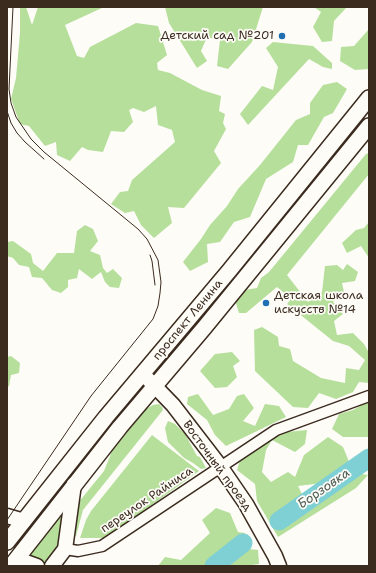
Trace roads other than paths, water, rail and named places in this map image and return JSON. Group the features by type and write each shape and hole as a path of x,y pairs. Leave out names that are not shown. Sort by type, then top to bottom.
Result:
{"main road":[{"name":"проспект Ленина","path":"7,542 369,98"},
{"name":"проспект Ленина","path":"14,564 74,484 369,126"}],"street":[{"name":"Восточный проезд","path":"143,374 173,405 220,466 246,504 279,566"},
{"name":"переулок Райниса","path":"65,550 78,551 102,546 276,430 369,396"},
{"path":"52,566 65,550 74,484"},
{"path":"7,516 24,521"},
{"path":"14,564 26,562 37,566"}],"waterway":[{"name":"Борзовка","path":"279,521 369,458"},
{"name":"Борзовка","path":"214,566 243,543"}],"tram line":[{"path":"7,520 91,396 153,319 158,306 161,282 158,260 147,239 138,229 44,152 31,139 16,117 11,103 9,89 13,7"},
{"path":"7,111 11,123 17,133 44,159"},
{"path":"150,255 155,285"}],"place":[{"name":"Детский сад №201","path":"282,36"},
{"name":"Детская школа искусств №14","path":"266,303"}]}
